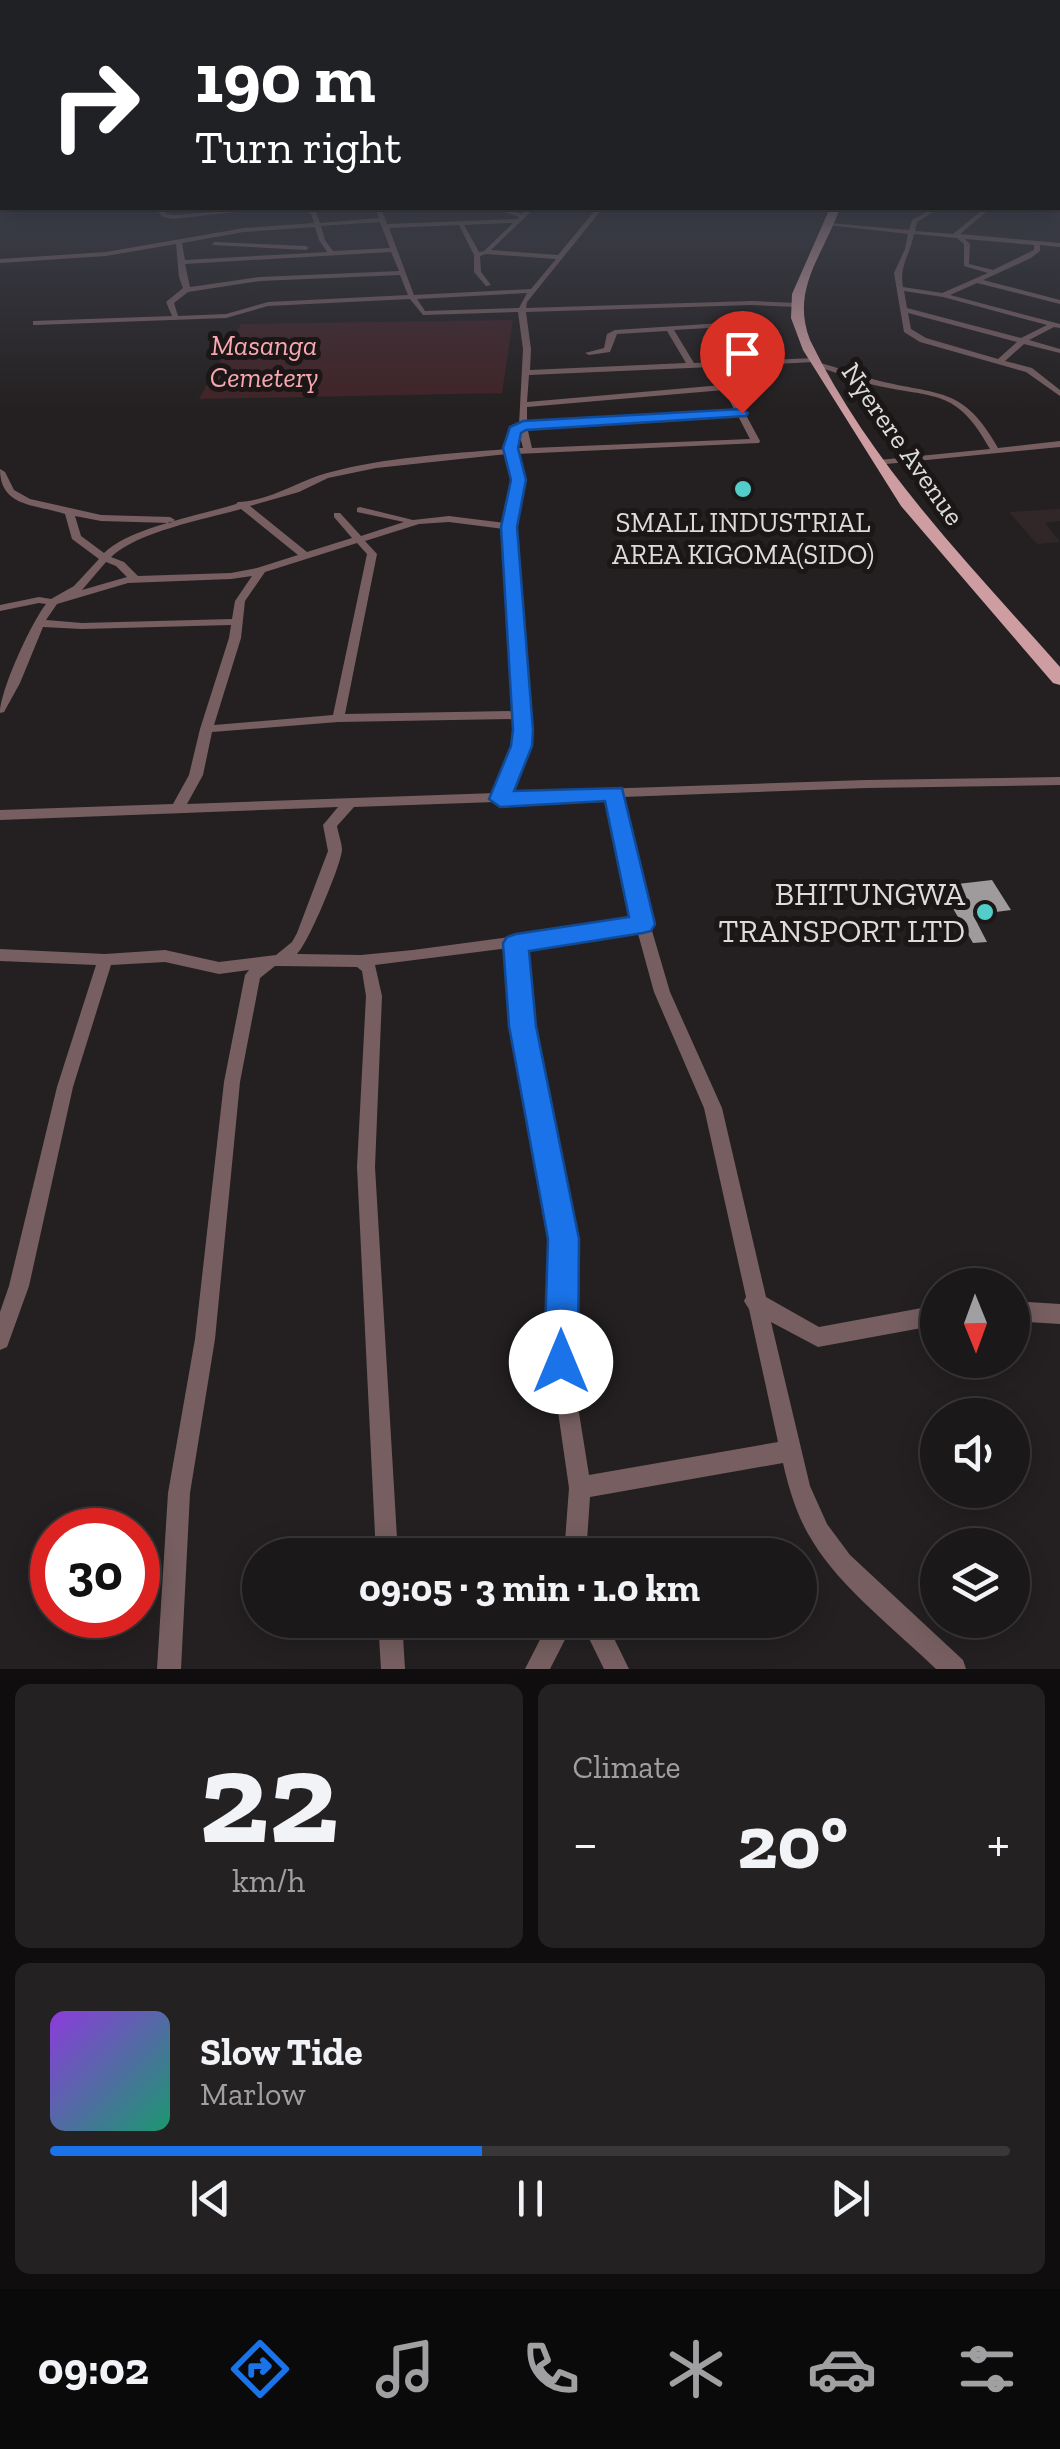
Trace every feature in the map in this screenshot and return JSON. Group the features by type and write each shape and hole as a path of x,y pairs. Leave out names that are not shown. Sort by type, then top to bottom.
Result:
{"main road":[{"path":"796,304 814,257"},
{"name":"Nyerere Avenue","path":"796,304 802,331 816,362 879,463 934,538 1060,679"}],"street":[{"path":"0,261 62,257"},
{"path":"181,257 180,278 186,290"},
{"path":"182,262 250,257"},
{"path":"397,257 411,295 423,313 752,302 796,304"},
{"path":"483,257 487,286"},
{"path":"529,452 523,426 527,344 521,311 558,257"},
{"path":"903,257 897,273 905,310 904,326 916,338 1029,370 1060,394"},
{"path":"966,257 966,265 992,273"},
{"path":"943,295 1028,257"},
{"path":"175,315 170,302 186,290 250,280 403,273"},
{"path":"975,280 1060,302"},
{"path":"36,323 92,324 175,315 226,316 258,305 473,292 487,286 533,291"},
{"path":"902,289 943,295 1057,325"},
{"path":"905,310 1060,351"},
{"path":"589,353 607,350 610,334 615,332 722,325"},
{"path":"1001,360 1022,341 1057,325"},
{"path":"669,328 691,365"},
{"path":"526,373 816,362 872,382 950,396 970,411 996,452"},
{"path":"94,547 118,546 241,504 290,492 307,481 363,466 511,453 756,441 715,365"},
{"path":"525,405 727,387"},
{"path":"500,799 521,746 509,527 519,480 511,453 515,430 523,426 742,413"},
{"path":"608,420 630,447"},
{"path":"879,463 1060,444"},
{"path":"0,472 6,491 15,498 70,512 102,518 191,520"},
{"path":"241,504 306,557"},
{"path":"360,510 418,521"},
{"path":"70,512 76,536 104,558 120,564 136,580"},
{"path":"337,515 372,554 338,718"},
{"path":"0,608 40,600 53,602 136,580 261,570 418,521 449,519 509,527"},
{"path":"0,709 53,602 78,588 118,546"},
{"path":"177,810 196,774 246,588 261,570"},
{"path":"40,623 82,626 237,622"},
{"path":"206,729 338,718 522,715"},
{"path":"0,815 1060,781"},
{"path":"614,793 643,924 668,1010 713,1108 799,1488 819,1532 842,1563 954,1669"},
{"path":"169,1669 179,1493 205,1339 232,1082 253,975 298,946 334,851 330,825 349,804"},
{"path":"0,955 106,960 165,956 219,968 274,962 361,961 643,924"},
{"path":"516,943 523,1026 564,1239 561,1362 580,1488 576,1538"},
{"path":"0,1340 19,1286 65,1087 106,960"},
{"path":"361,961 369,968 374,996 366,1167 386,1538"},
{"path":"754,1300 818,1337 920,1318"},
{"path":"1030,1312 1060,1314"},
{"path":"580,1488 788,1452"},
{"path":"391,1638 393,1669"},
{"path":"537,1669 553,1638"},
{"path":"601,1638 617,1669"}],"shaded area":[{"path":"1060,509 1060,521 1045,523 1060,542 1037,544 1009,512"}],"green space":[{"name":"Masanga Cemetery","path":"513,320 502,393 199,399 241,324"}],"building":[{"name":"BHITUNGWA TRANSPORT LTD","path":"992,880 1011,910 973,915 987,942 973,943 940,886"}],"place":[{"name":"SMALL INDUSTRIAL AREA KIGOMA(SIDO)","path":"743,489"},
{"name":"BHITUNGWA TRANSPORT LTD","path":"985,912"}],"route":[{"path":"561,1362 564,1239 523,1026 516,943 643,924 614,793 500,799 521,746 523,730 509,527 519,480 510,448 515,430 523,426 742,413"}]}
